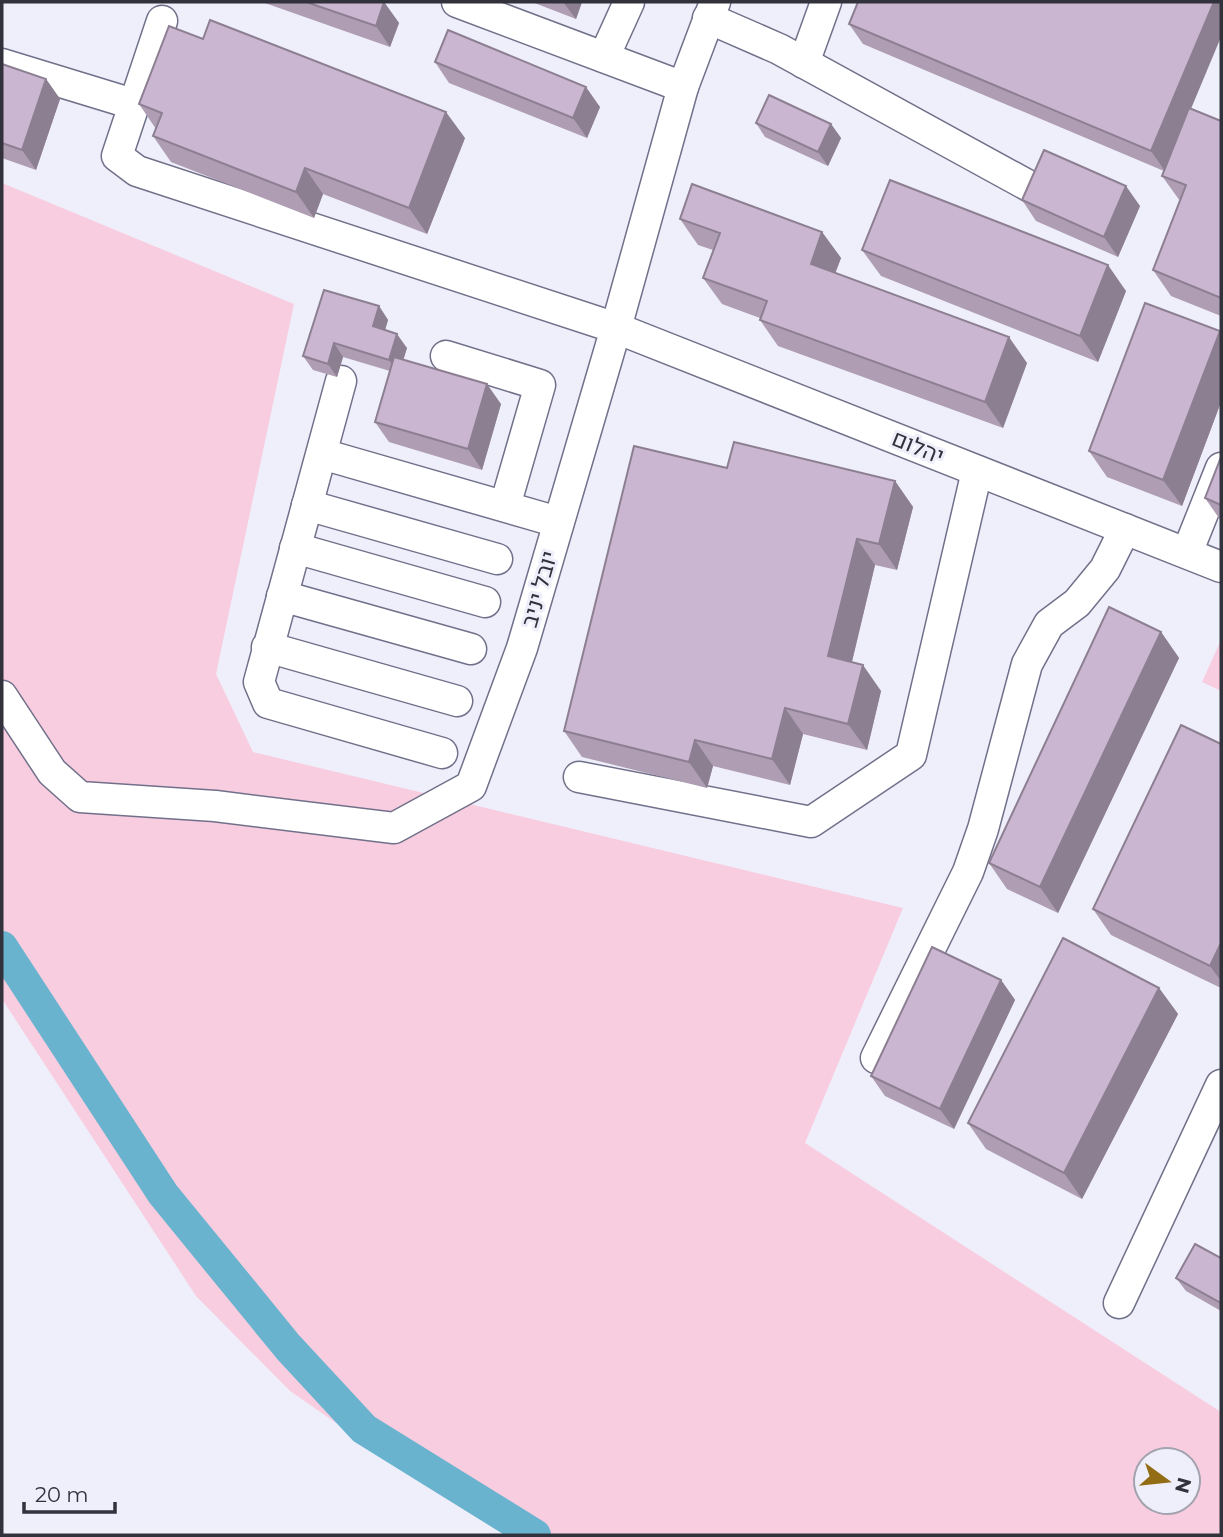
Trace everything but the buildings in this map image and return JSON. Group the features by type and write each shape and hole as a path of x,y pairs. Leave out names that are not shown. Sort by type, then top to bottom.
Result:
{"street":[{"path":"457,2 683,87"},
{"path":"604,57 629,2"},
{"path":"804,62 826,2"},
{"path":"711,10 1038,191"},
{"name":"יובל יניב","path":"2,696 52,772 80,797 215,806 394,828 471,786 522,648 683,87 711,10"},
{"path":"2,64 133,104 162,21"},
{"name":"יהלום","path":"133,104 117,156 137,171 615,328 1221,567"},
{"path":"446,356 540,385 505,506"},
{"path":"341,381 259,682 268,703 442,753"},
{"path":"322,454 558,522"},
{"path":"1187,553 1221,468"},
{"path":"579,777 811,822 911,755 977,471"},
{"path":"307,505 497,559"},
{"path":"876,1058 968,872 983,829 1027,663 1049,624 1077,603 1105,569 1125,529"},
{"path":"295,548 485,602"},
{"path":"282,596 471,649"},
{"path":"267,647 457,701"},
{"path":"1119,1303 1221,1085"}],"shaded area":[{"path":"2,183 294,304 216,674 253,752 903,908 805,1143 1221,1412 1221,1535 510,1535 427,1486 290,1391 196,1296 2,999"},
{"path":"1221,640 1221,691 1202,682"}],"waterway":[{"path":"2,947 163,1194 288,1347 364,1429 535,1535"}]}
